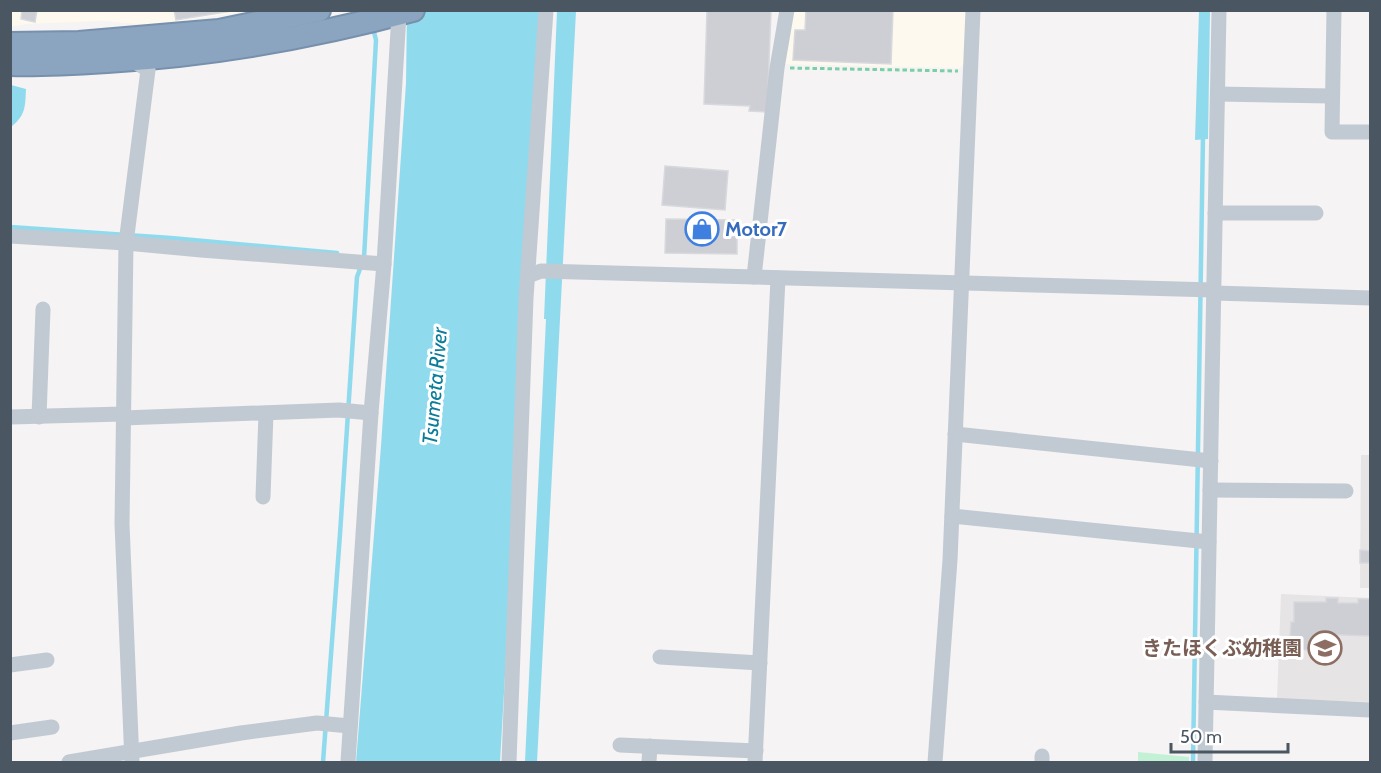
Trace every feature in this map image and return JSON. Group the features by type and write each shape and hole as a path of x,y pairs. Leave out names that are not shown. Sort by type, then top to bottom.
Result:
{"highway":[{"path":"10,44 79,43 219,31 314,19 404,13"},
{"path":"10,64 132,60 220,51 314,19"}],"street":[{"path":"509,762 546,10"},
{"path":"754,277 777,68 787,10"},
{"path":"934,762 950,560 973,10"},
{"path":"1205,762 1219,10"},
{"path":"1334,10 1332,132 1371,132"},
{"path":"348,762 343,725 365,412 404,13"},
{"path":"131,757 122,524 126,243 148,70 132,60"},
{"path":"1218,94 1332,96"},
{"path":"1215,213 1316,213"},
{"path":"10,236 126,243 378,264"},
{"path":"534,274 562,272 754,277 1192,290 1371,298"},
{"path":"620,745 755,757 778,278"},
{"path":"39,417 43,309"},
{"path":"10,417 339,410 365,412"},
{"path":"263,497 266,413"},
{"path":"955,434 1211,460"},
{"path":"1210,490 1346,491"},
{"path":"952,516 1209,542"},
{"path":"660,657 760,663"},
{"path":"10,665 47,660"},
{"path":"1206,702 1371,710"},
{"path":"69,762 131,757 241,733 317,723 343,725"},
{"path":"10,733 52,727"},
{"path":"649,762 650,746"}],"path":[{"path":"777,68 970,72"}],"shaded area":[{"path":"11,11 252,11 148,25 103,21 26,24 11,27"},
{"path":"791,11 966,11 964,64 960,68 780,64"},
{"path":"1361,455 1370,455 1370,588 1360,588"},
{"name":"きたほくぶ幼稚園","path":"1281,594 1370,598 1370,702 1277,699"}],"green space":[{"path":"1138,752 1189,757 1189,762 1138,762"}],"water":[{"name":"Tsumeta River","path":"407,11 539,11 528,276 500,762 356,762 406,83"},
{"path":"557,11 576,11 537,762 525,762 546,319 544,319"},
{"path":"1199,11 1210,11 1208,139 1195,140"},
{"path":"11,85 26,89 24,110 20,119 11,127"}],"building":[{"path":"22,10 37,10 35,22 21,19"},
{"path":"174,10 238,10 176,20"},
{"path":"707,10 771,10 767,112 749,111 750,106 704,104"},
{"path":"806,10 893,10 891,64 793,60 795,30 805,30"},
{"path":"665,166 728,171 725,210 662,205"},
{"path":"666,219 737,220 737,254 665,253"},
{"path":"1360,550 1370,551 1370,563 1360,563"},
{"path":"1326,598 1338,598 1338,603 1358,603 1358,599 1370,599 1370,636 1315,634 1315,650 1297,650 1298,637 1290,636 1291,622 1294,622 1294,602 1326,602"}],"waterway":[{"path":"364,258 376,40 373,28"},
{"path":"1193,762 1203,136"},
{"path":"10,227 337,253"},
{"path":"323,762 357,277 361,266"}],"place":[{"name":"Motor7","path":"702,229"},
{"name":"きたほくぶ幼稚園","path":"1325,648"}]}
